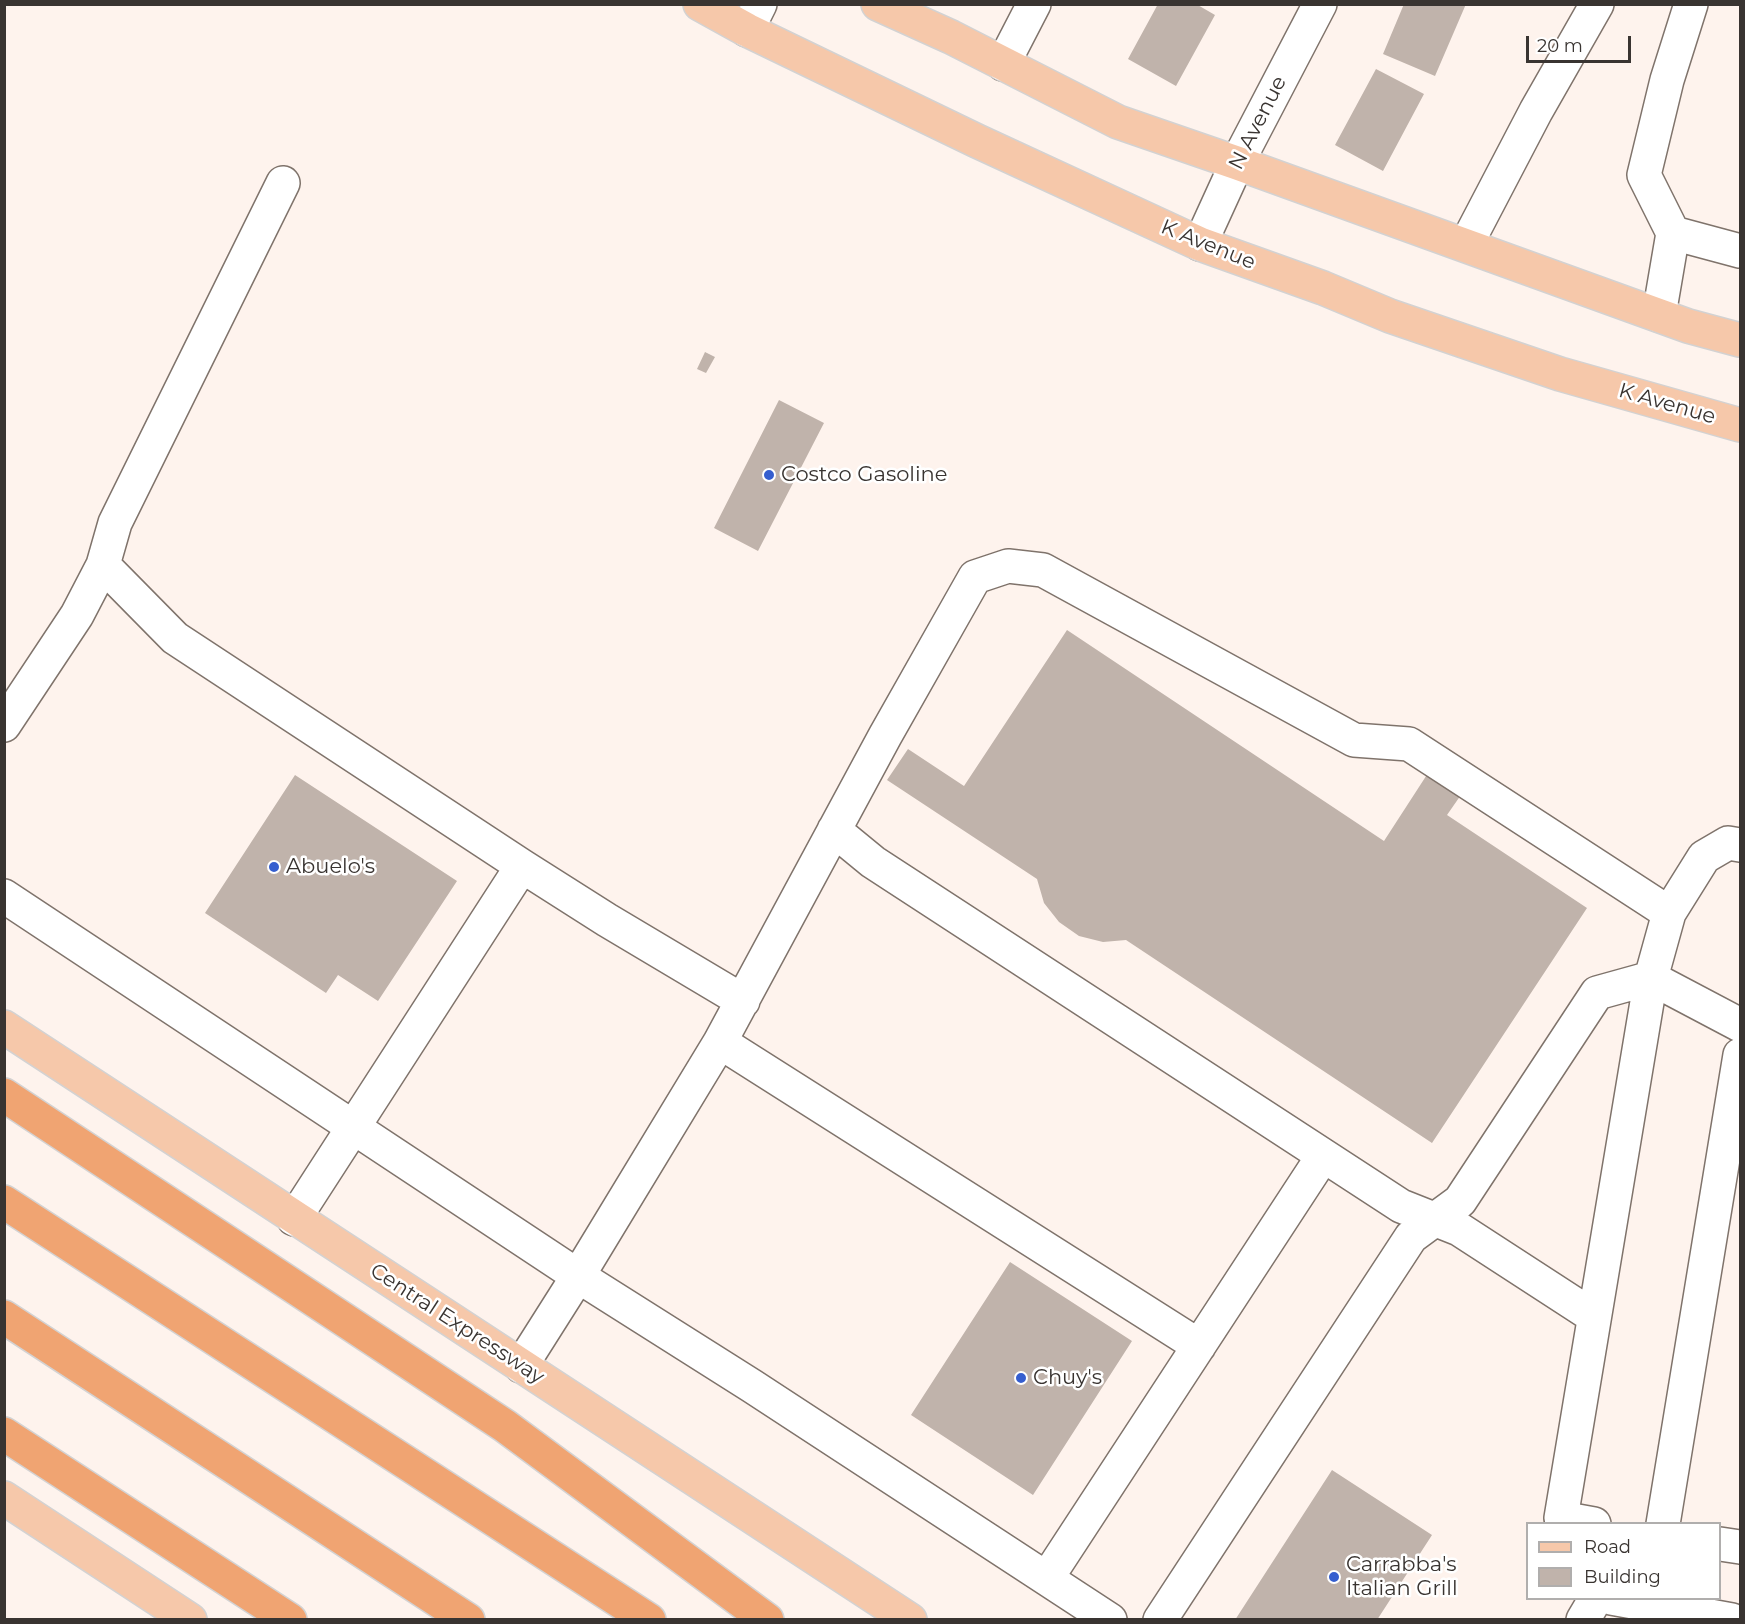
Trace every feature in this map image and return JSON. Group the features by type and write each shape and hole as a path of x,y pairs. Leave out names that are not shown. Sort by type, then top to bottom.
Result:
{"highway":[{"path":"4,1095 505,1426 767,1620"},
{"path":"4,1202 649,1620"},
{"path":"4,1317 468,1620"},
{"path":"4,1434 290,1620"}],"main road":[{"name":"K Avenue","path":"700,4 754,17 1068,185 1200,244 1323,288 1390,316 1560,374 1740,425"},
{"path":"878,4 951,37 1118,122 1688,326 1740,340"},
{"name":"Central Expressway","path":"4,1028 910,1620"},
{"path":"4,1498 190,1620"}],"street":[{"path":"1003,64 1034,4"},
{"name":"N Avenue","path":"1200,244 1237,163 1320,4"},
{"path":"1466,245 1536,111 1597,4"},
{"path":"1659,315 1673,233 1644,176 1667,80 1690,4"},
{"path":"4,725 77,615 103,565 115,524 283,183"},
{"path":"1673,233 1740,250"},
{"path":"103,565 176,638 522,866 743,1001"},
{"path":"521,1366 579,1276 720,1042 834,830 975,577 1008,566 1042,570 1354,740 1409,744 1669,913"},
{"path":"834,830 873,862 1401,1206 1459,1229 1593,1316"},
{"path":"1583,1522 1561,1518 1651,978 1669,913 1704,857 1728,843 1740,845"},
{"path":"294,1219 522,866"},
{"path":"4,896 579,1276 1110,1620"},
{"path":"1160,1620 1412,1237 1460,1201 1597,993 1651,978 1740,1025"},
{"path":"720,1042 1199,1346"},
{"path":"1663,1522 1740,1055"},
{"path":"1047,1578 1323,1156"},
{"path":"1721,1544 1740,1547"},
{"path":"1583,1620 1595,1600"},
{"path":"1617,1600 1732,1620"}],"building":[{"path":"1158,4 1196,4 1215,15 1176,86 1128,59"},
{"path":"1404,4 1466,4 1435,76 1383,54"},
{"path":"1376,69 1424,94 1383,171 1335,145"},
{"path":"705,352 715,357 706,373 697,369"},
{"name":"Costco Gasoline","path":"779,400 824,423 758,551 714,528"},
{"path":"1067,630 1384,841 1430,770 1463,792 1447,815 1587,908 1432,1143 1126,940 1103,942 1079,936 1059,922 1044,903 1037,879 887,780 908,749 964,786"},
{"path":"295,775 457,881 378,1001 338,975 326,993 205,913"},
{"name":"Chuy's","path":"1010,1262 1132,1341 1033,1495 911,1415"},
{"name":"Carrabba's Italian Grill","path":"1332,1470 1432,1535 1377,1620 1235,1620"}],"place":[{"name":"Costco Gasoline","path":"769,475"},
{"name":"Abuelo's","path":"274,867"},
{"name":"Chuy's","path":"1021,1378"},
{"name":"Carrabba's Italian Grill","path":"1334,1577"}]}
